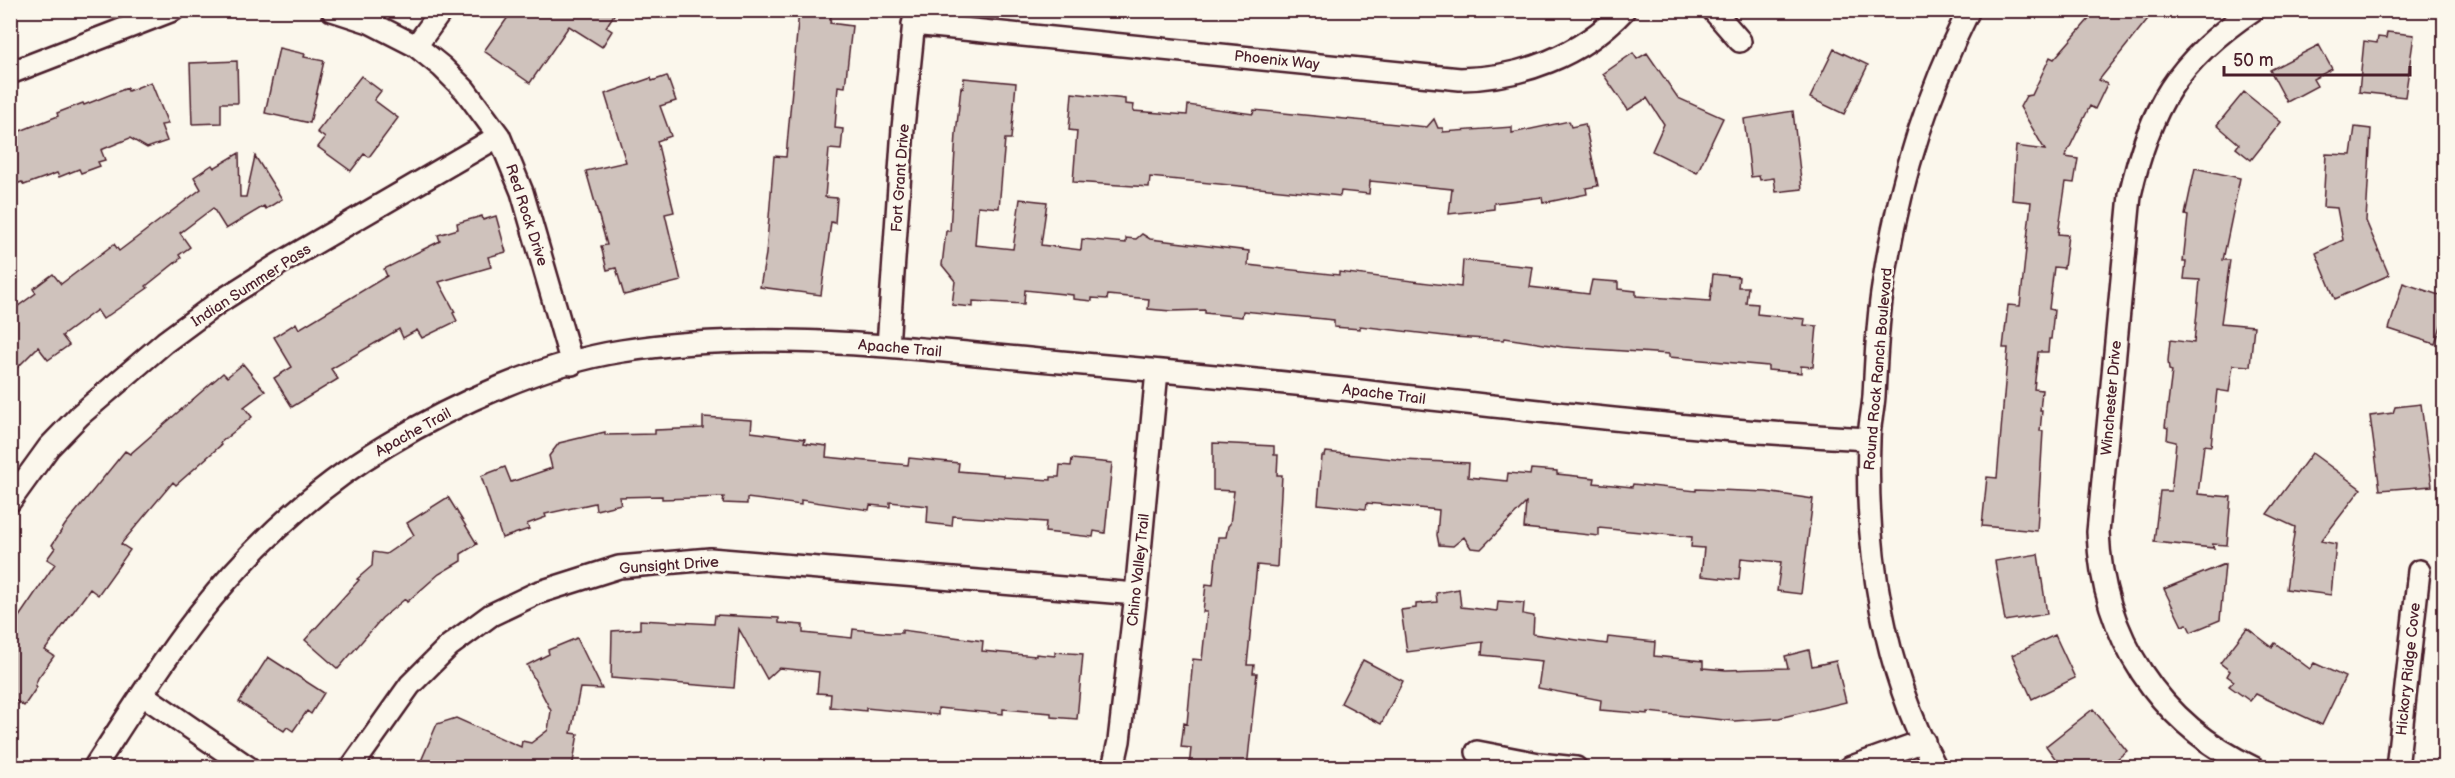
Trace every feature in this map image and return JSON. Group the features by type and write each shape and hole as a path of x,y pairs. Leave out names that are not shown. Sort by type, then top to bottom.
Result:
{"street":[{"path":"10,73 173,10"},
{"name":"Red Rock Drive","path":"332,10 369,22 416,46 465,90 499,136 522,192 572,364"},
{"path":"416,46 442,10"},
{"name":"Phoenix Way","path":"914,17 1460,79 1480,78 1538,66 1574,50 1607,28 1624,10"},
{"path":"1713,10 1740,41"},
{"name":"Round Rock Ranch Boulevard","path":"1936,768 1900,681 1883,619 1873,556 1869,493 1869,439 1882,289 1893,224 1910,159 1931,95 1969,10"},
{"name":"Winchester Drive","path":"2253,10 2218,35 2187,64 2164,98 2139,155 2130,195 2098,532 2102,575 2112,616 2130,656 2168,708 2200,736 2254,768"},
{"name":"Fort Grant Drive","path":"888,346 903,128 914,17"},
{"name":"Indian Summer Pass","path":"10,501 49,447 80,415 165,342 219,302 279,264 499,136"},
{"name":"Apache Trail","path":"94,768 198,616 234,573 269,537 318,493 386,445 452,410 513,382 618,351 708,341 799,340 888,346 1329,388 1592,418 1778,435 1869,439"},
{"name":"Chino Valley Trail","path":"1113,768 1119,741 1136,594 1157,371"},
{"name":"Gunsight Drive","path":"351,768 410,685 449,646 491,615 537,593 619,567 710,560 1136,594"},
{"name":"Hickory Ridge Cove","path":"2397,768 2419,571"},
{"path":"143,695 249,768"},
{"path":"1849,768 1924,741"},
{"path":"1477,752 1539,764 1576,768"}],"building":[{"path":"513,10 617,10 606,27 612,31 602,47 569,26 530,83 484,51"},
{"path":"799,10 832,10 830,23 852,26 845,87 838,86 835,128 843,129 841,150 829,149 825,197 837,198 835,223 831,222 821,295 760,287 766,254 774,156 786,157"},
{"path":"2097,10 2155,10 2099,80 2107,84 2095,109 2090,106 2065,157 2078,159 2074,183 2066,182 2058,234 2068,235 2064,268 2054,267 2049,309 2054,310 2051,339 2049,339 2048,352 2038,352 2034,389 2042,390 2040,431 2043,431 2037,531 1982,526 1987,477 1997,478 2008,348 2003,348 2008,305 2020,306 2031,202 2012,200 2016,146 2045,150 2020,107 2026,96 2032,95 2050,57 2054,59"},
{"path":"2387,32 2414,35 2405,97 2359,92 2364,41 2377,43 2378,37 2386,38"},
{"path":"2319,45 2332,69 2313,79 2317,86 2287,102 2270,70"},
{"path":"279,48 324,61 310,123 265,113"},
{"path":"1834,49 1868,65 1844,114 1810,98"},
{"path":"1633,53 1637,59 1647,53 1678,98 1723,118 1697,173 1652,151 1664,124 1647,98 1628,110 1603,74"},
{"path":"237,61 238,103 221,103 221,123 192,124 190,63"},
{"path":"361,76 381,91 374,100 398,118 369,157 364,154 351,171 318,147 325,138 317,132"},
{"path":"667,76 676,101 660,106 671,136 657,141 674,212 665,214 681,281 624,295 616,268 607,270 601,246 607,245 586,171 626,162 605,94 651,78 652,81"},
{"path":"964,78 1016,83 1011,139 1005,139 999,208 978,206 975,245 1013,249 1020,199 1047,202 1041,245 1081,250 1082,239 1126,243 1126,238 1136,239 1142,234 1150,239 1249,251 1248,265 1339,275 1339,272 1461,287 1463,260 1533,267 1530,287 1589,294 1592,280 1618,282 1618,289 1636,291 1636,296 1710,301 1713,274 1739,277 1738,287 1748,287 1746,303 1758,304 1757,314 1805,319 1804,325 1817,326 1813,367 1801,366 1801,373 1768,370 1768,366 1669,357 1669,354 1563,347 1505,338 1504,340 1453,337 1360,326 1360,329 1334,327 1334,320 1243,311 1242,317 1205,313 1205,310 1148,309 1149,299 1108,295 1107,299 1092,298 1092,301 1073,299 1073,295 1025,290 1024,304 973,301 973,307 952,305 955,281 942,265 946,231 950,231 956,134"},
{"path":"151,82 168,124 161,125 167,141 147,148 130,138 101,150 105,160 98,162 100,166 81,173 79,169 59,177 57,173 24,185 22,182 10,186 10,135 58,116 57,113 83,103 84,105 127,88 128,91"},
{"path":"2244,92 2281,122 2251,160 2236,148 2239,144 2217,125"},
{"path":"1072,93 1125,99 1125,104 1134,105 1133,111 1187,115 1188,105 1253,114 1254,110 1427,127 1434,119 1438,128 1443,128 1443,132 1512,127 1512,133 1569,121 1571,127 1585,124 1598,186 1586,188 1587,194 1543,203 1542,197 1494,203 1494,209 1449,214 1452,189 1370,181 1369,194 1341,191 1340,196 1150,177 1149,187 1073,182 1077,131 1069,130"},
{"path":"1793,111 1802,189 1776,192 1774,178 1760,180 1759,176 1751,177 1744,119"},
{"path":"2355,127 2371,129 2366,221 2389,275 2335,299 2316,253 2343,240 2337,208 2323,207 2326,154 2351,155"},
{"path":"239,153 240,197 246,197 255,156 282,199 266,209 264,206 226,229 213,208 180,233 190,247 179,255 181,258 146,286 148,288 103,319 97,310 62,336 69,345 48,360 38,347 10,375 10,312 36,293 33,289 53,274 61,284 114,244 119,251 201,189 194,177 212,165 214,168"},
{"path":"2195,168 2240,178 2223,260 2230,260 2221,323 2254,326 2250,366 2233,365 2229,392 2217,390 2211,446 2204,445 2198,494 2231,497 2227,545 2212,544 2214,548 2154,542 2160,491 2171,491 2176,442 2167,440 2168,428 2165,427 2172,371 2169,370 2168,361 2170,340 2194,343 2200,280 2184,279 2186,262 2183,262 2188,216 2185,215"},
{"path":"482,216 483,220 496,216 506,252 488,257 491,267 439,282 455,312 453,313 457,321 422,338 417,330 403,338 399,329 331,369 338,379 292,407 274,378 292,367 274,337 296,323 299,329 387,276 384,269 440,241 438,235 458,229 457,223"},
{"path":"2403,283 2445,297 2445,314 2435,344 2389,329"},
{"path":"243,364 265,391 244,407 252,417 220,443 221,445 176,485 173,482 121,544 130,550 98,595 90,589 45,650 54,656 38,678 35,686 37,687 24,706 10,697 10,630 55,564 47,559 55,548 52,545 65,525 125,451 130,454 223,373 227,377"},
{"path":"2421,404 2432,486 2380,490 2370,416 2393,413 2395,407"},
{"path":"703,417 752,420 751,432 805,439 804,443 827,446 826,457 908,465 909,458 959,463 958,471 1051,480 1051,477 1059,477 1060,465 1071,466 1072,459 1112,463 1105,533 1094,531 1093,537 1045,532 1046,522 953,516 952,526 927,523 928,506 890,502 890,507 870,505 869,510 801,500 801,505 747,498 747,504 723,503 724,497 662,499 662,496 619,497 621,504 596,510 595,503 545,514 546,517 527,524 529,529 502,538 481,476 505,467 511,482 552,468 549,456 559,443 605,432 605,435 655,434 655,430 703,428"},
{"path":"1213,443 1274,446 1274,455 1278,455 1277,475 1282,475 1277,567 1257,565 1247,665 1254,665 1253,673 1257,673 1247,768 1189,768 1191,748 1181,747 1184,723 1187,724 1193,659 1202,660 1207,612 1203,612 1206,584 1213,585 1218,537 1226,537 1234,491 1213,490"},
{"path":"1326,452 1403,460 1469,463 1468,477 1507,481 1508,473 1530,475 1531,469 1595,478 1594,483 1632,487 1633,484 1696,491 1696,489 1766,492 1813,499 1801,594 1777,591 1781,562 1741,558 1739,580 1701,576 1704,548 1691,547 1692,537 1599,528 1599,536 1524,528 1526,503 1481,549 1471,548 1464,537 1453,546 1439,545 1437,535 1439,510 1367,503 1366,509 1318,504 1322,456 1325,456"},
{"path":"2312,453 2361,489 2321,541 2336,544 2331,595 2286,589 2295,527 2267,514"},
{"path":"448,497 477,544 461,554 461,561 439,574 407,602 405,599 382,618 338,669 305,640 359,580 357,579 372,566 373,552 386,554 414,535 407,523"},
{"path":"2038,554 2047,614 2005,621 1995,561"},
{"path":"2225,564 2220,620 2191,632 2187,624 2182,626 2164,589"},
{"path":"1459,589 1461,607 1497,611 1498,601 1524,603 1523,614 1534,616 1533,634 1607,644 1608,637 1655,642 1654,656 1703,661 1703,668 1726,670 1788,668 1785,656 1809,650 1812,666 1836,661 1846,702 1779,718 1734,721 1648,712 1648,714 1600,710 1601,700 1538,688 1542,661 1482,655 1483,642 1407,652 1401,610 1416,608 1416,604 1437,602 1436,593"},
{"path":"715,615 779,618 779,623 803,625 803,633 852,638 853,629 889,633 902,633 902,630 983,641 982,651 1036,656 1036,654 1055,656 1055,652 1083,654 1077,719 1051,717 1051,713 1003,709 1003,714 938,708 938,715 830,707 831,694 817,693 819,672 779,668 767,679 739,629 734,688 611,678 612,631 640,629 640,620 714,624"},
{"path":"2247,628 2272,647 2275,643 2310,669 2314,663 2345,677 2322,725 2256,694 2250,701 2229,686 2234,681 2227,676 2230,671 2220,663"},
{"path":"2055,635 2075,678 2032,699 2012,655"},
{"path":"577,638 602,689 580,688 571,733 578,734 572,768 418,768 437,724 456,718 521,747 522,741 531,743 548,730 551,711 527,665 549,654 548,650"},
{"path":"268,657 324,693 311,714 307,711 293,731 287,727 284,731 239,702"},
{"path":"1363,660 1403,681 1381,724 1341,703"},
{"path":"2093,709 2127,751 2106,768 2062,768 2046,746"}]}
